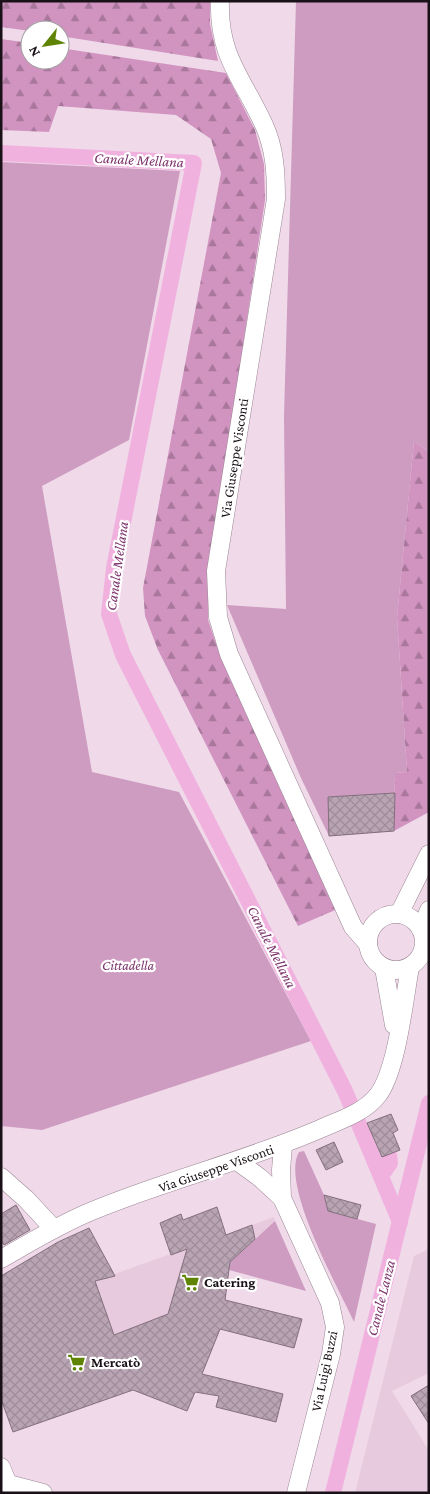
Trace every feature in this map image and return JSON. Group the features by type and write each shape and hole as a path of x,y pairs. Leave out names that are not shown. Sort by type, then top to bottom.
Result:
{"street":[{"name":"Via Giuseppe Visconti","path":"220,1 219,19 226,50 231,64 265,126 276,162 276,200 216,571 218,617 229,654 353,927 368,944"},
{"path":"399,914 429,854"},
{"path":"343,902 359,915 379,920"},
{"path":"421,930 429,910"},
{"path":"392,914 399,914 408,917 421,930 424,938 422,955 410,967 393,970 384,968 371,956 368,944 373,926 379,920 392,914"},
{"name":"Via Giuseppe Visconti","path":"1,1259 54,1229 91,1211 283,1145 364,1108 385,1084 392,1065 410,967"},
{"name":"Via Giuseppe Visconti","path":"384,968 391,997 396,1043"},
{"name":"Via Luigi Buzzi","path":"283,1145 281,1170 282,1198 330,1303 334,1327 331,1354 296,1493"},
{"name":"Via Luigi Buzzi","path":"237,1161 259,1177 282,1198"},
{"path":"1,1176 54,1229"},
{"path":"1,1467 4,1483 43,1493"}],"shaded area":[{"path":"274,1217 275,1221 230,1262 221,1327 187,1411 142,1393 167,1314 114,1335 95,1281"},
{"path":"429,1249 429,1373 392,1391 429,1451 429,1493 355,1493 414,1256"}],"green space":[{"path":"1,1 210,1 210,24 218,61 70,38 70,20 20,20 20,30 1,27"},
{"path":"296,1 429,1 429,452 414,441 397,617 407,772 395,773 394,831 329,836 301,778 227,605 286,609 284,416"},
{"path":"1,39 20,42 20,70 70,70 70,50 226,73 255,130 264,164 265,200 209,571 208,620 221,658 340,908 298,926 158,650 145,616 143,588 221,173 211,139 176,115 58,106 49,132 1,130"},
{"name":"Cittadella","path":"1,162 180,171 129,440 42,486 92,772 179,792 311,1041 42,1130 1,1126"},
{"path":"414,441 429,452 429,812 394,831 395,773 407,772 397,617"},
{"path":"304,1151 324,1195 328,1211 376,1224 354,1322 313,1236 304,1211 297,1187 295,1167 299,1152"},
{"path":"275,1221 306,1291 229,1270 230,1262"}],"building":[{"path":"395,793 394,831 329,836 328,797"},
{"path":"391,1114 398,1130 393,1133 400,1150 382,1157 367,1123"},
{"path":"334,1142 343,1162 326,1170 316,1150"},
{"path":"324,1195 361,1205 357,1219 328,1211"},
{"path":"16,1205 30,1230 4,1245 1,1240 1,1214"},
{"path":"217,1207 226,1235 252,1225 255,1239 230,1262 225,1300 302,1319 294,1348 220,1329 202,1374 283,1394 276,1422 216,1407 219,1396 195,1392 187,1411 133,1390 13,1432 1,1399 1,1276 58,1242 89,1228 115,1276 95,1281 114,1335 168,1314 187,1249 171,1255 160,1223 181,1214 183,1220"},
{"path":"429,1385 429,1424 411,1396"}],"waterway":[{"name":"Canale Mellana","path":"1,153 194,163 114,568 109,614 123,655 345,1091 400,1222"},
{"name":"Canale Lanza","path":"333,1493 429,1103"},
{"path":"381,1176 390,1163 389,1155"}],"place":[{"name":"Catering","path":"190,1282"},
{"name":"Mercatò","path":"77,1362"}]}
